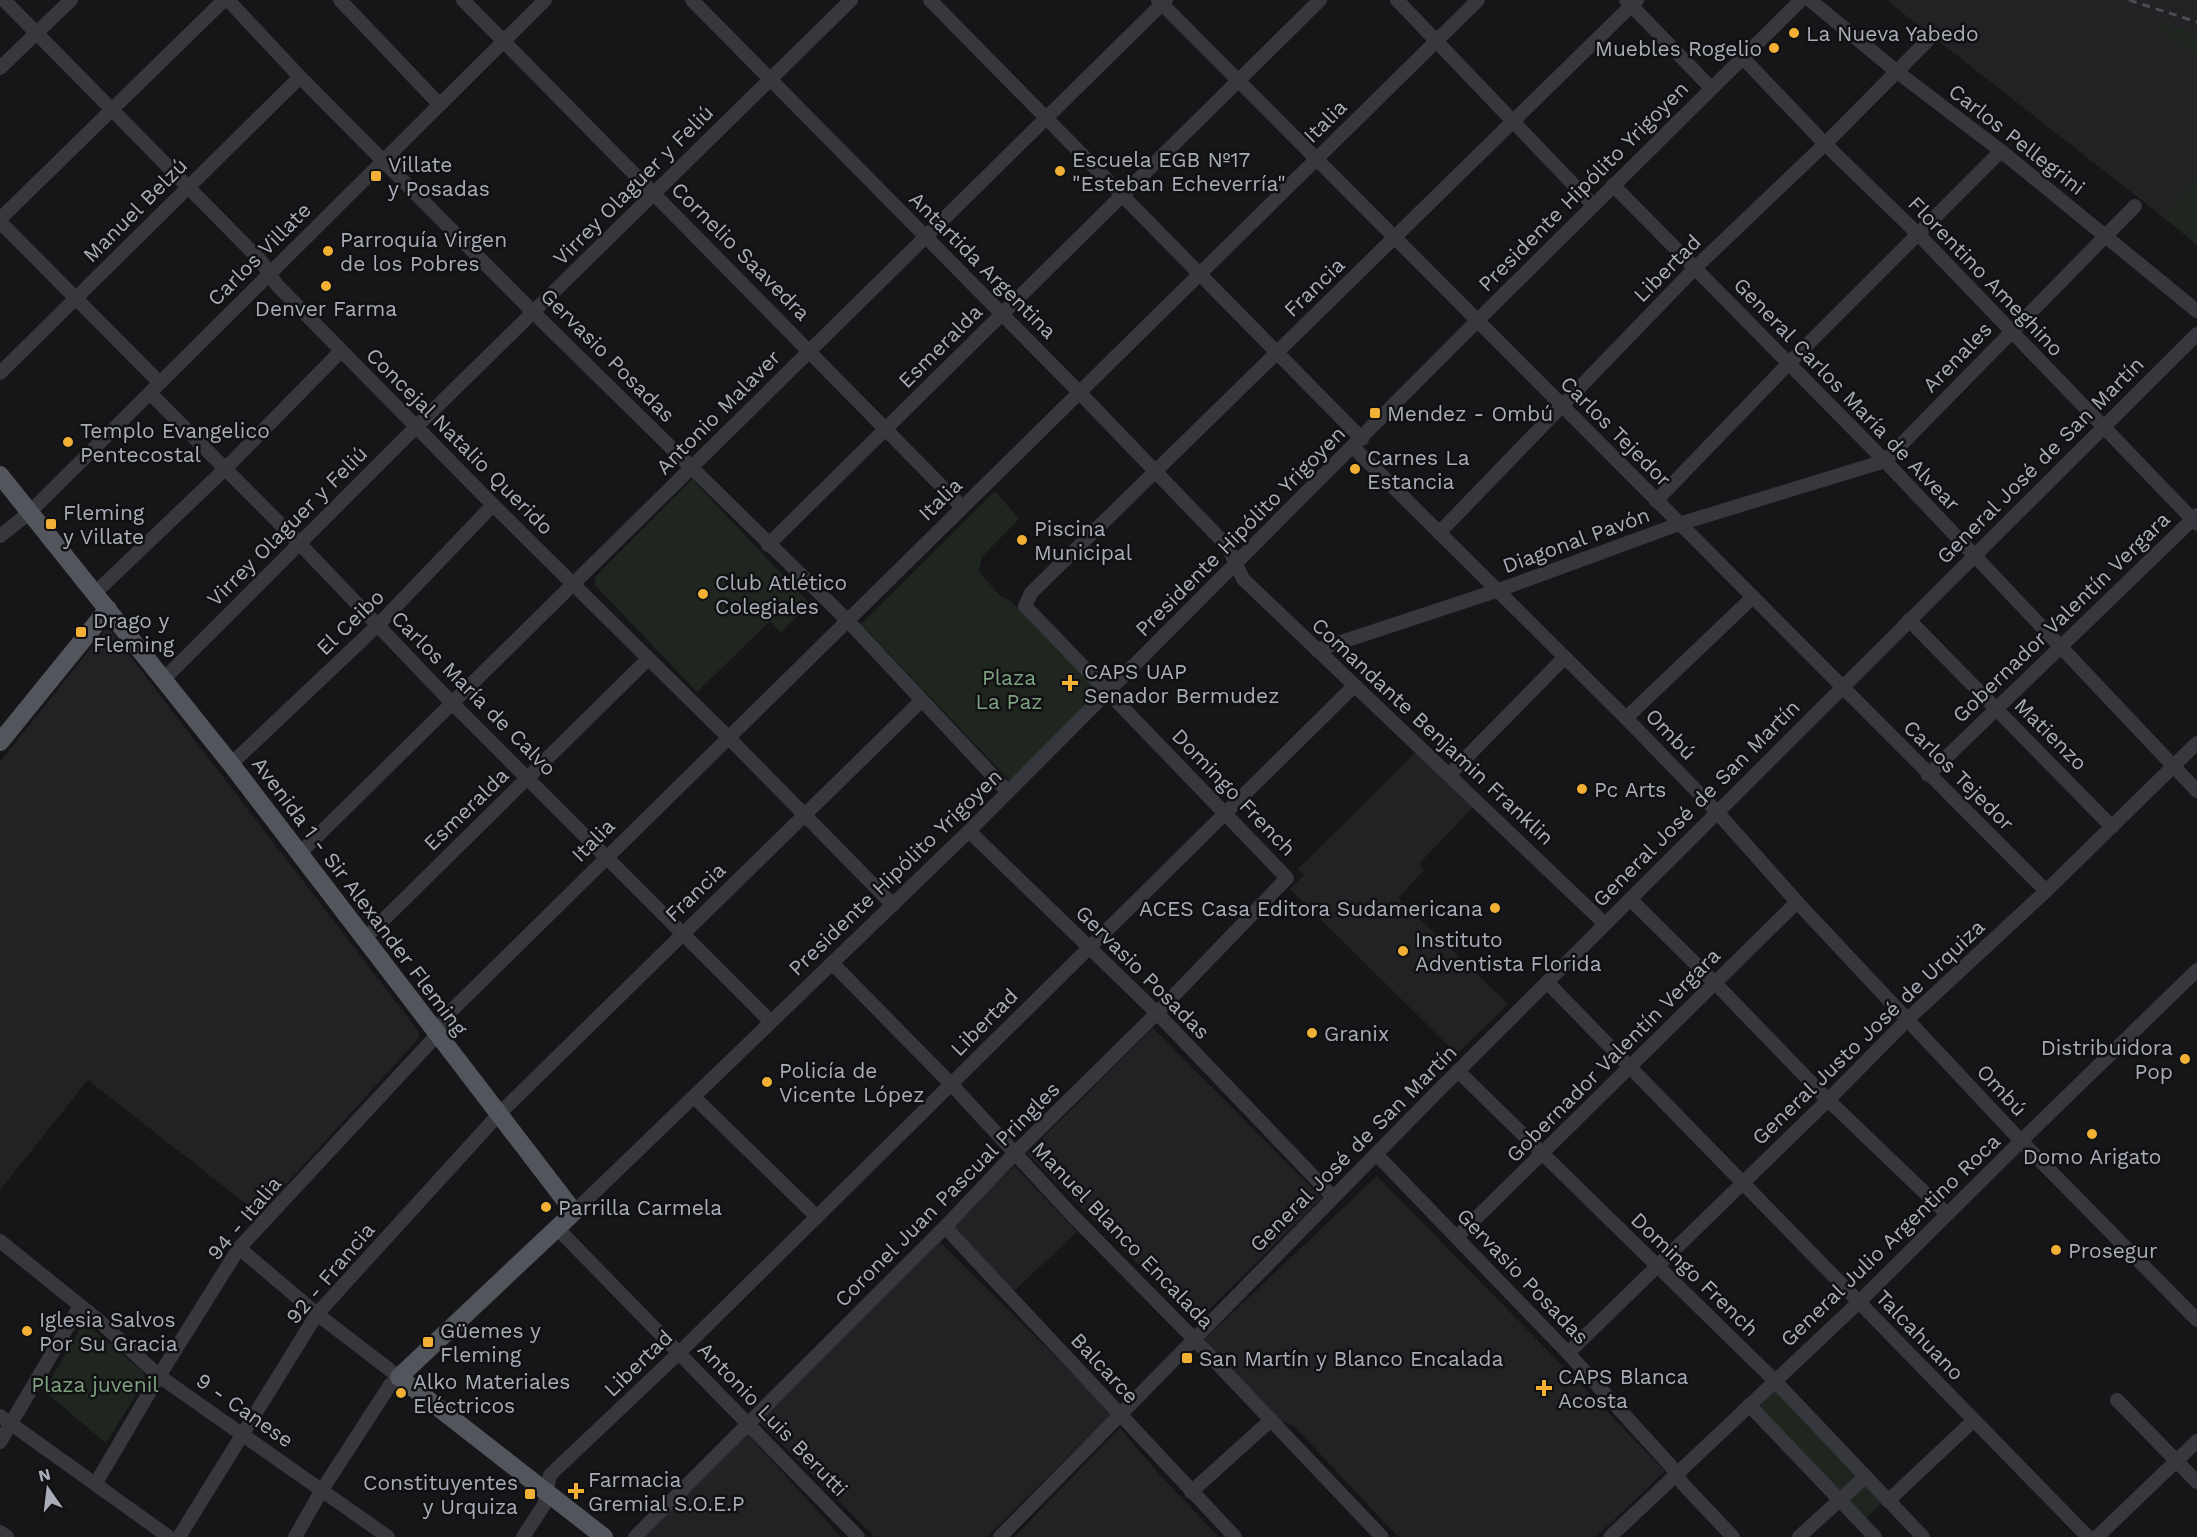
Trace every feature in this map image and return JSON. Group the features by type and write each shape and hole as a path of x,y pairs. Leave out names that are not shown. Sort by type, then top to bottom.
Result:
{"main road":[{"name":"Avenida 1 - Sir Alexander Fleming","path":"0,475 231,764 574,1212"},
{"path":"0,742 108,609"},
{"path":"574,1212 399,1377 604,1537"}],"street":[{"name":"Concejal Natalio Querido","path":"4,0 113,108 261,261 269,274 341,351 893,905"},
{"path":"0,68 71,0"},
{"path":"0,221 226,0"},
{"name":"Gervasio Posadas","path":"226,0 534,313 847,620 1008,792"},
{"path":"340,0 439,104"},
{"name":"Cornelio Saavedra","path":"463,0 962,507"},
{"name":"Carlos Villate","path":"0,536 29,513 545,0"},
{"name":"Antartida Argentina","path":"692,0 1156,472 1228,547 1236,565"},
{"name":"Virrey Olaguer y Feliú","path":"164,679 416,427 851,0"},
{"name":"Ombú","path":"930,0 1045,119 1278,352 1439,533 1626,718 1717,812 1797,902 2020,1141 2197,1320"},
{"name":"Esmeralda","path":"768,545 1320,0"},
{"path":"1396,0 1593,205"},
{"name":"Italia","path":"438,1034 445,1017 606,856 1478,0"},
{"name":"Presidente Hipólito Yrigoyen","path":"574,1212 969,831 1710,88 1801,0"},
{"name":"Carlos Pellegrini","path":"1810,0 1896,71 2001,151 2197,311"},
{"name":"Antonio Malaver","path":"299,854 926,237 1162,1"},
{"name":"Carlos Tejedor","path":"1162,1 1316,159 2046,891"},
{"path":"1631,2 1710,88"},
{"name":"Francia","path":"1024,606 1031,593 1395,238 1631,2"},
{"name":"Libertad","path":"1439,533 1695,268 1825,144 1930,38"},
{"name":"Florentino Ameghino","path":"1743,58 1825,144 1919,235 2195,520"},
{"name":"Manuel Belzú","path":"0,373 300,77"},
{"path":"1656,501 1789,363 2001,151"},
{"name":"General Carlos María de Alvear","path":"1613,185 1885,461 2197,790"},
{"name":"Arenales","path":"1885,461 2135,206"},
{"name":"Carlos María de Calvo","path":"0,221 75,299 226,468 451,702 684,932 770,1021"},
{"name":"General José de San Martín","path":"1000,1537 1458,1071 2197,334"},
{"path":"95,593 226,468 341,351"},
{"name":"Diagonal Pavón","path":"1317,650 1498,590 1679,524 1885,461"},
{"name":"El Ceibo","path":"231,764 378,626 493,505"},
{"name":"Gobernador Valentín Vergara","path":"1928,775 2195,520"},
{"name":"Comandante Benjamin Franklin","path":"1236,565 1243,579 1605,924"},
{"path":"1626,718 1753,597"},
{"name":"Domingo French","path":"1024,606 1287,878"},
{"name":"Matienzo","path":"1909,620 2112,827"},
{"path":"1450,774 1565,657"},
{"name":"Esmeralda","path":"364,939 648,659"},
{"name":"Libertad","path":"523,1537 544,1505 550,1475 680,1352 1354,686"},
{"name":"Francia","path":"499,1114 921,701"},
{"name":"General Justo José de Urquiza","path":"1568,1353 1828,1101 1908,1019 2046,891 2197,742"},
{"name":"Gervasio Posadas","path":"969,831 1157,1013 1333,1197"},
{"name":"Coronel Juan Pascual Pringles","path":"635,1537 1157,1013 1287,878"},
{"path":"1630,899 1716,984 1828,1101 1947,1214"},
{"name":"Gobernador Valentín Vergara","path":"1457,1237 1797,902"},
{"name":"Manuel Blanco Encalada","path":"832,963 951,1084 1072,1215 1194,1339 1382,1537"},
{"name":"General Julio Argentino Roca","path":"1610,1537 1859,1302 2020,1141 2197,970"},
{"name":"Talcahuano","path":"1547,982 2088,1537"},
{"name":"94 - Italia","path":"96,1483 159,1376 239,1248 438,1034"},
{"name":"Domingo French","path":"1458,1071 1775,1381 1923,1537"},
{"path":"694,1097 817,1217"},
{"name":"92 - Francia","path":"180,1537 317,1314 499,1114"},
{"name":"Gervasio Posadas","path":"1376,1154 1568,1353 1671,1466 1683,1484 1733,1537"},
{"name":"Balcarce","path":"945,1227 1234,1537"},
{"name":"Antonio Luis Berutti","path":"557,1228 858,1537"},
{"name":"9 - Canese","path":"0,1241 80,1306 159,1376 388,1537"},
{"path":"239,1248 317,1314 399,1377 390,1385 322,1490 295,1537"},
{"path":"0,1442 6,1420 80,1306"},
{"path":"2117,1400 2197,1482"},
{"path":"1749,1405 1875,1537"},
{"path":"6,1420 169,1537"},
{"path":"1191,1492 1270,1420"},
{"path":"1888,1501 1974,1420"},
{"path":"2097,1537 2197,1441"},
{"path":"1799,1537 1865,1477"},
{"path":"0,1532 7,1537"}],"shaded area":[{"path":"1886,0 2197,0 2197,176 2163,217"},
{"path":"105,630 110,630 419,1032 419,1038 259,1214 88,1080 0,1190 0,762"},
{"name":"Instituto Adventista Florida","path":"1416,752 1474,806 1419,864 1424,870 1398,898 1508,1004 1457,1054 1290,889 1304,875 1298,869"},
{"path":"1153,1028 1322,1198 1196,1322 1027,1153"},
{"path":"1014,1166 1077,1232 1013,1292 950,1226"},
{"path":"1377,1176 1665,1471 1596,1537 1398,1537 1294,1426 1279,1420 1205,1339"},
{"path":"940,1242 1112,1413 987,1537 875,1537 760,1422"},
{"path":"1120,1428 1158,1473 1219,1537 1014,1537"},
{"path":"746,1432 841,1537 643,1537"}],"green space":[{"path":"2150,20 2197,34 2197,58"},
{"path":"2197,176 2197,245 2163,217"},
{"name":"Club Atlético Colegiales","path":"692,479 810,604 781,632 770,621 697,692 595,585 595,577"},
{"name":"Plaza La Paz","path":"995,491 1019,519 982,557 979,571 999,595 1012,602 1100,692 1010,781 861,624"},
{"name":"Plaza juvenil","path":"89,1326 144,1373 145,1381 106,1443 44,1391 81,1327"},
{"path":"1775,1391 1778,1391 1858,1475 1841,1494 1759,1406"},
{"path":"1863,1482 1884,1501 1863,1521 1846,1503"}],"railway":[{"path":"2129,0 2197,22"}],"place":[{"name":"La Nueva Yabedo","path":"1794,33"},
{"name":"Muebles Rogelio","path":"1774,48"},
{"name":"Escuela EGB Nº17 \"Esteban Echeverría\"","path":"1060,171"},
{"name":"Villate y Posadas","path":"376,176"},
{"name":"Parroquía Virgen de los Pobres","path":"328,251"},
{"name":"Denver Farma","path":"326,286"},
{"name":"Mendez - Ombú","path":"1375,413"},
{"name":"Templo Evangelico Pentecostal","path":"68,442"},
{"name":"Carnes La Estancia","path":"1355,469"},
{"name":"Fleming y Villate","path":"51,524"},
{"name":"Piscina Municipal","path":"1022,540"},
{"name":"Club Atlético Colegiales","path":"703,594"},
{"name":"Drago y Fleming","path":"81,632"},
{"name":"CAPS UAP Senador Bermudez","path":"1070,683"},
{"name":"Pc Arts","path":"1582,789"},
{"name":"ACES Casa Editora Sudamericana","path":"1495,908"},
{"name":"Instituto Adventista Florida","path":"1403,951"},
{"name":"Granix","path":"1312,1033"},
{"name":"Distribuidora Pop","path":"2185,1059"},
{"name":"Policía de Vicente López","path":"767,1082"},
{"name":"Domo Arigato","path":"2092,1134"},
{"name":"Parrilla Carmela","path":"546,1207"},
{"name":"Prosegur","path":"2056,1250"},
{"name":"Iglesia Salvos Por Su Gracia","path":"27,1331"},
{"name":"Güemes y Fleming","path":"428,1342"},
{"name":"San Martín y Blanco Encalada","path":"1187,1358"},
{"name":"CAPS Blanca Acosta","path":"1544,1388"},
{"name":"Alko Materiales Eléctricos","path":"401,1393"},
{"name":"Farmacia Gremial S.O.E.P","path":"576,1491"},
{"name":"Constituyentes y Urquiza","path":"530,1494"}]}
